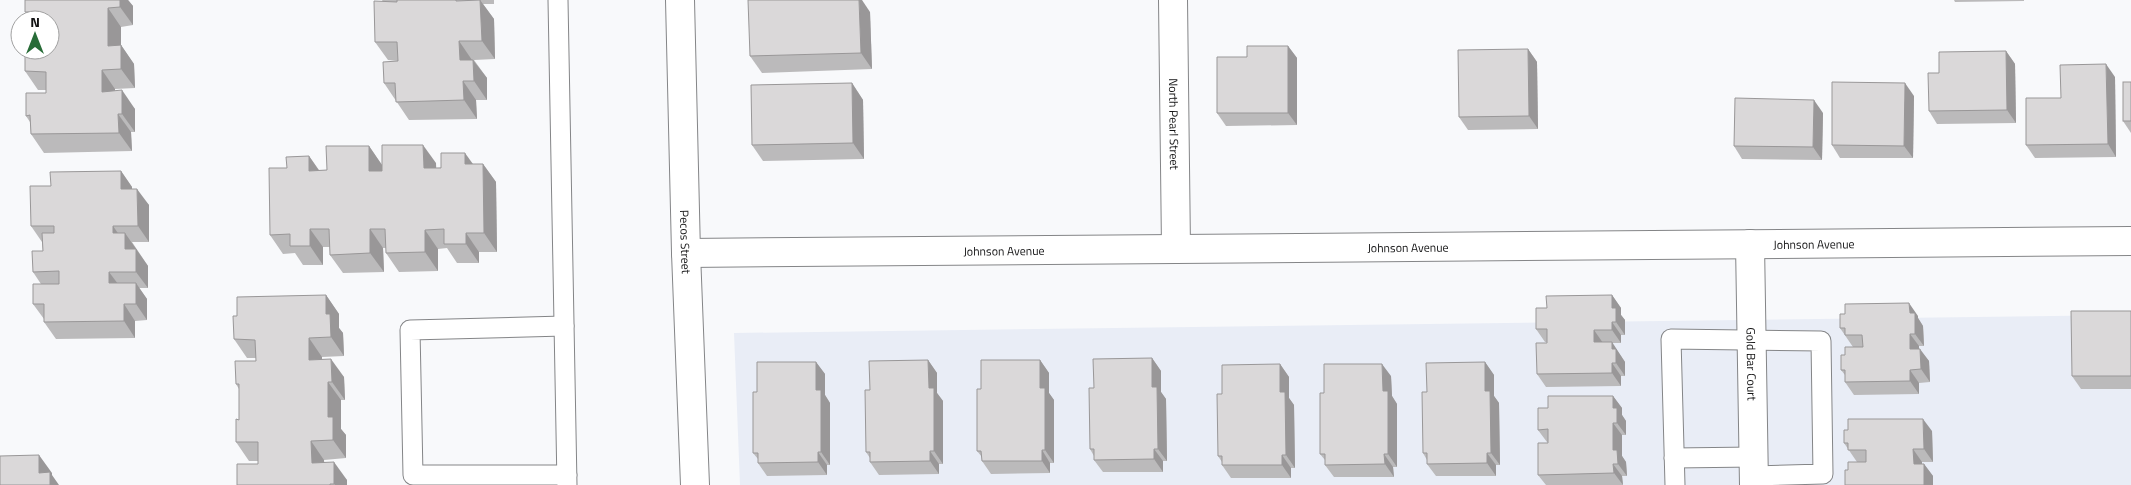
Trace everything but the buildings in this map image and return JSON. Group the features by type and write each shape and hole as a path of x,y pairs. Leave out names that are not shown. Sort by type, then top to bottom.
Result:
{"street":[{"name":"Pecos Street","path":"680,0 686,253 695,485"},
{"name":"North Pearl Street","path":"1173,0 1176,248"},
{"name":"Johnson Avenue","path":"686,253 2131,241"},
{"name":"Gold Bar Court","path":"1750,244 1754,473"}],"lane":[{"path":"558,0 567,480 413,475 410,330 564,326"},
{"path":"1674,458 1754,473 1823,474 1821,341 1671,339 1674,458 1675,485"}],"shaded area":[{"path":"2131,315 2131,485 740,485 734,333"}]}
